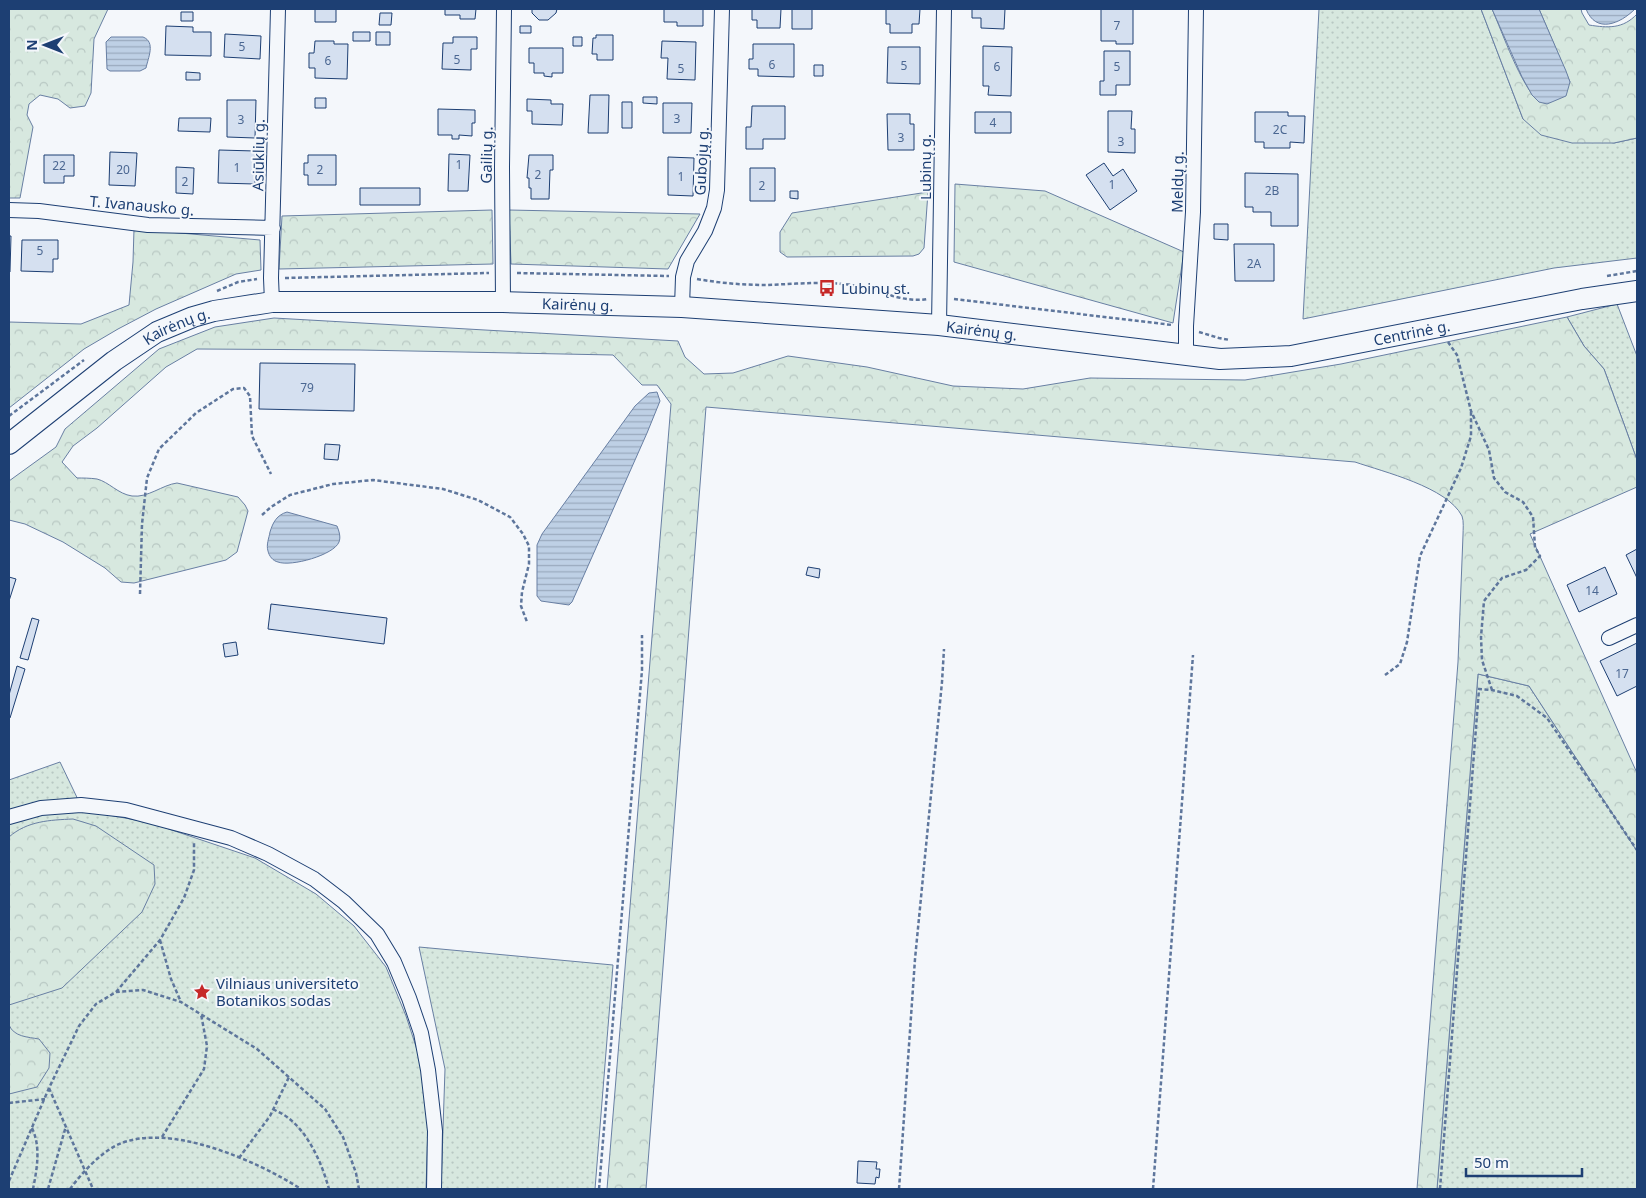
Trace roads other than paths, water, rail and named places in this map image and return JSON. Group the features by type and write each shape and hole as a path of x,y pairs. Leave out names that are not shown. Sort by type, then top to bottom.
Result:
{"main road":[{"name":"Centrinė g.","path":"1186,356 1220,359 1291,356 1637,291"},
{"name":"Kairėnų g.","path":"9,444 114,361 158,332 192,317 214,311 272,302 502,302 682,307 939,325 1186,356"}],"street":[{"name":"Asiūklių g.","path":"272,302 278,9"},
{"name":"Gailių g.","path":"502,302 504,9"},
{"name":"Gubojų g.","path":"682,307 683,277 687,261 705,231 714,208 717,190 722,9"},
{"name":"Lubinų g.","path":"939,325 944,9"},
{"name":"Meldų g.","path":"1186,356 1193,212 1196,9"},
{"name":"T. Ivanausko g.","path":"9,210 39,211 148,225 273,228"},
{"path":"1609,638 1637,625"},
{"path":"9,817 41,808 81,804 126,810 231,838 268,854 314,879 344,902 377,934 394,962 421,1034 428,1070 435,1131 434,1189"}],"water":[{"path":"1492,9 1539,9 1570,82 1566,96 1547,104 1539,102 1532,95"},
{"path":"1586,9 1635,9 1616,22 1602,24 1590,17"},
{"path":"111,37 143,37 147,39 150,51 146,68 140,71 110,71 107,69 106,42"},
{"path":"657,392 660,401 572,602 569,605 541,601 537,596 537,545 542,534 635,406 649,393"},
{"path":"287,512 337,526 340,536 339,542 329,551 312,559 292,563 274,561 267,549 270,532 276,519"}],"place":[{"name":"Lubinų st.","path":"827,288"},
{"name":"Vilniaus universiteto Botanikos sodas","path":"202,992"}]}
